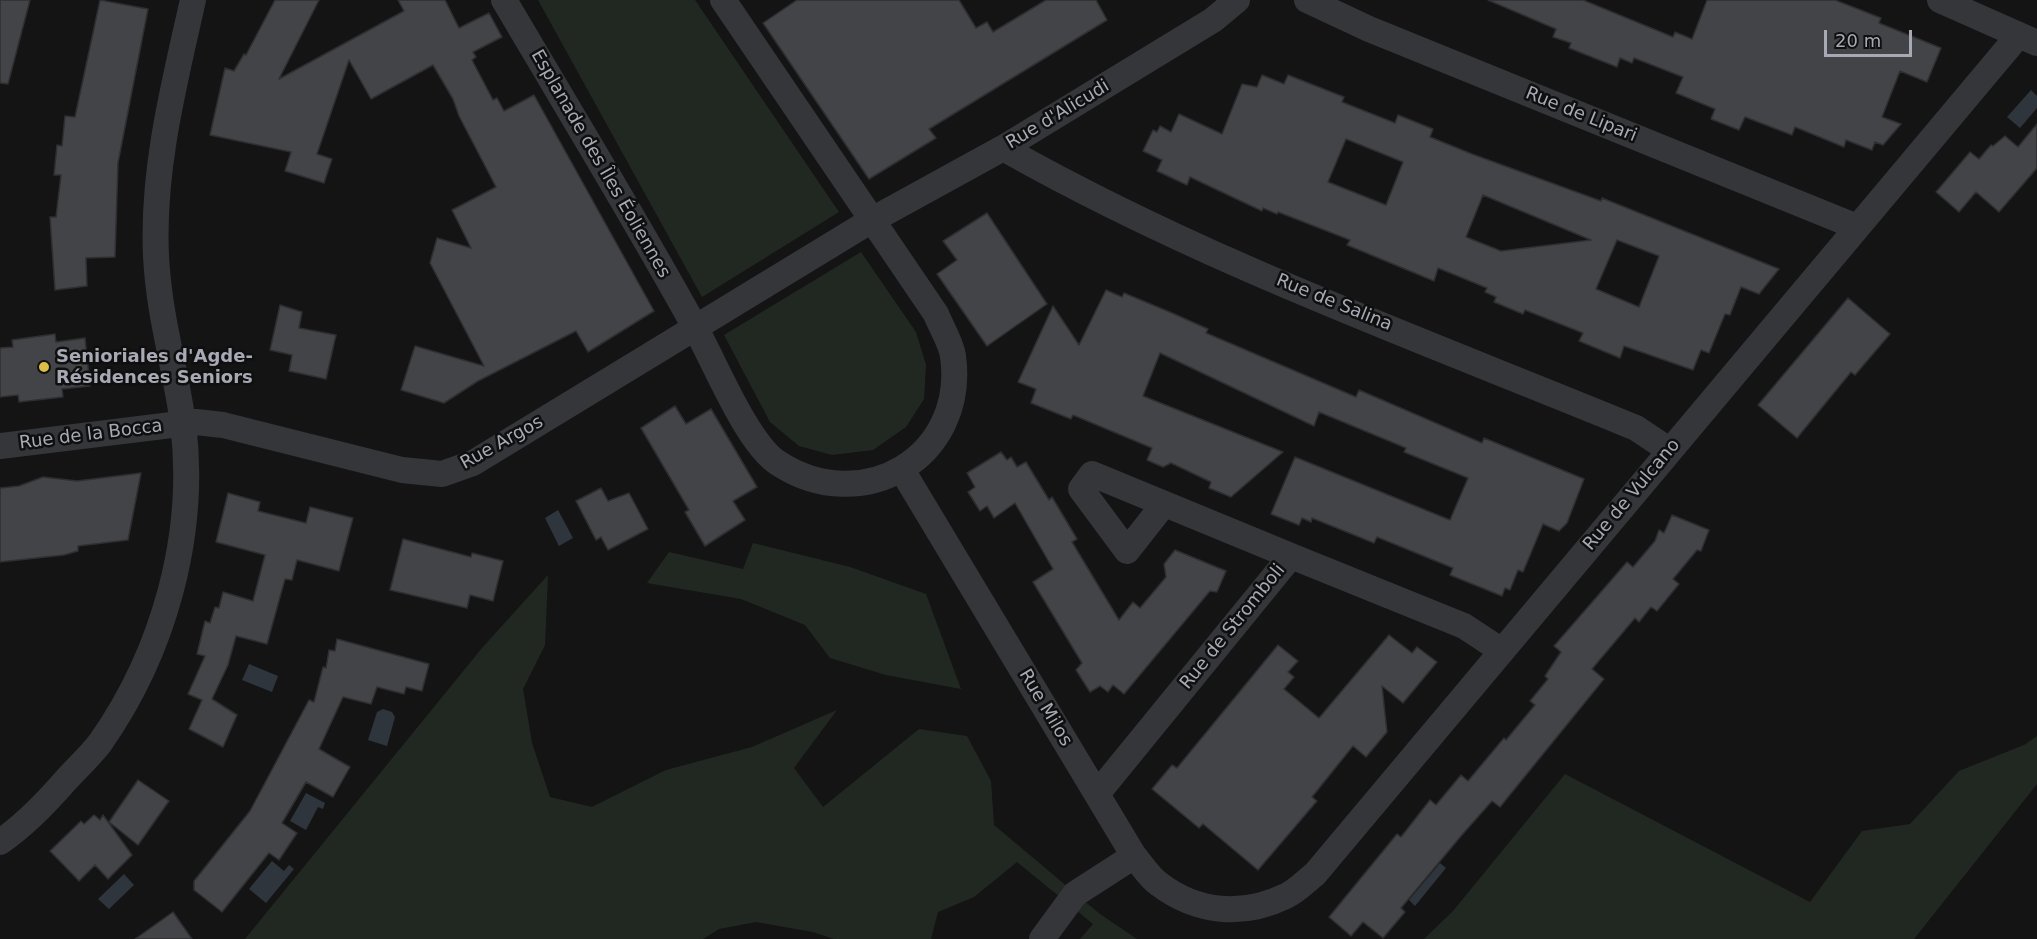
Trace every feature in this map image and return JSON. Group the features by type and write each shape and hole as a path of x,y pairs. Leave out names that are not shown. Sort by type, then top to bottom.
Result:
{"street":[{"path":"0,842 43,807 99,743 142,671 171,591 185,508 183,424 162,320 156,256 157,192 165,128 193,0"},
{"name":"Esplanade des Îles Éoliennes","path":"504,0 696,329 748,429 776,462 816,482 860,485 902,470 934,440 952,399 953,355 936,314 723,0"},
{"name":"Rue d'Alicudi","path":"872,220 1003,148 1213,20 1237,0"},
{"name":"Rue de Lipari","path":"1307,0 1370,29 1857,227"},
{"path":"1940,0 2027,40"},
{"name":"Rue de Vulcano","path":"1220,910 1256,908 1288,896 1316,874 1857,227 2027,40"},
{"name":"Rue de Salina","path":"1003,148 1070,186 1240,264 1636,428 1669,450"},
{"path":"696,329 872,220"},
{"name":"Rue Argos","path":"183,424 196,422 223,425 402,470 442,474 473,463 696,329"},
{"name":"Rue de la Bocca","path":"0,446 183,424"},
{"name":"Rue Milos","path":"902,470 1134,856 1157,883 1186,902 1220,910"},
{"path":"1164,504 1292,556"},
{"name":"Rue de Stromboli","path":"1096,794 1292,556 1464,626 1502,651"},
{"path":"1042,939 1075,894 1134,856"}],"shaded area":[{"path":"538,0 695,0 839,212 702,297"},
{"path":"2031,90 2037,96 2037,108 2020,128 2007,117"},
{"path":"861,252 916,332 926,365 924,399 906,427 873,450 832,455 799,446 770,422 724,335"},
{"path":"558,510 573,538 559,546 545,518"},
{"path":"753,543 850,567 926,594 961,689 886,675 830,658 805,625 741,599 647,583 669,552 743,569"},
{"path":"548,575 545,645 523,689 532,743 550,797 592,807 666,770 752,747 837,710 794,768 823,807 919,729 967,736 991,781 994,825 1100,914 1137,939 1080,939 1093,924 1017,862 974,897 938,912 931,939 834,939 813,932 756,922 719,929 703,939 245,939 482,648"},
{"path":"249,664 278,676 272,692 242,680"},
{"path":"383,709 392,712 395,717 387,746 368,740 377,712"},
{"path":"2037,736 2037,784 1914,939 1424,939 1453,911 1565,774 1810,902 1862,831 1910,824 1959,771 2024,745"},
{"path":"306,793 325,803 323,809 318,807 306,830 290,821"},
{"path":"272,861 284,871 289,865 294,869 266,903 249,889"},
{"path":"1440,863 1446,868 1415,906 1409,900"},
{"path":"124,874 134,885 109,909 98,899"}],"building":[{"path":"0,0 30,0 8,84 0,83"},
{"path":"100,0 148,9 118,163 115,257 86,258 87,286 55,290 50,217 56,217 61,175 54,175 57,145 62,146 65,116 75,117"},
{"path":"275,0 319,0 279,79 404,11 398,0 445,0 459,28 489,13 502,37 473,52 476,57 472,60 493,100 497,98 504,111 534,95 654,311 588,352 576,331 478,381 444,403 401,390 415,346 484,366 430,263 437,238 471,248 452,210 496,187 459,116 453,99 433,65 371,99 349,60 317,154 332,159 324,183 285,171 291,152 210,135 225,68 234,71 244,54 246,55"},
{"path":"797,0 959,0 976,28 987,22 993,32 1046,0 1096,0 1107,20 929,129 936,138 869,179 763,23"},
{"path":"1488,0 1583,0 1673,37 1675,32 1692,39 1707,0 1835,0 1881,18 1879,23 1941,48 1927,82 1900,71 1882,117 1901,124 1883,145 1875,142 1872,150 1846,140 1844,147 1795,127 1792,135 1745,117 1739,130 1711,119 1715,109 1676,93 1683,77 1634,58 1632,63 1620,58 1617,67 1569,48 1571,43 1553,37 1556,29"},
{"path":"1262,75 1284,84 1288,75 1344,97 1342,102 1395,123 1398,115 1433,129 1430,137 1472,154 1601,201 1602,198 1779,269 1759,294 1741,287 1730,315 1725,314 1709,353 1701,350 1693,370 1624,346 1620,358 1579,341 1583,333 1525,310 1523,314 1494,302 1496,297 1485,292 1487,288 1438,268 1434,281 1347,245 1350,240 1278,212 1277,214 1263,208 1262,211 1190,177 1187,185 1157,171 1162,160 1143,151 1153,130 1157,132 1160,126 1171,132 1179,114 1222,134 1242,84 1257,87","holes":["1346,139 1403,162 1386,205 1328,182","1483,195 1591,240 1501,251 1466,237","1617,240 1659,256 1639,307 1596,289"]},
{"path":"2037,124 2037,168 1999,212 1976,192 1959,212 1936,192 1970,152 1979,159 1991,145 1993,146 2005,136 2018,147"},
{"path":"987,213 1047,304 987,346 937,274 957,260 943,241"},
{"path":"1106,290 1122,297 1124,293 1172,313 1208,329 1206,333 1356,397 1359,390 1482,443 1484,438 1584,479 1567,523 1559,531 1543,524 1523,572 1518,570 1510,590 1505,588 1502,596 1450,575 1453,568 1377,537 1374,543 1312,518 1311,522 1302,518 1299,525 1271,514 1295,457 1450,520 1468,478 1404,452 1406,448 1319,412 1314,426 1160,353 1143,396 1283,452 1231,497 1209,488 1211,482 1171,463 1163,467 1147,460 1152,448 1073,415 1071,419 1031,403 1036,389 1018,382 1053,306 1079,345"},
{"path":"1848,298 1890,334 1855,375 1851,372 1797,438 1758,405"},
{"path":"280,305 302,312 299,328 336,335 326,379 289,371 292,355 270,350"},
{"name":"Senioriales d'Agde- Résidences Seniors","path":"55,334 56,342 85,338 90,386 62,389 63,397 19,402 18,395 0,397 0,348 13,347 12,340"},
{"path":"675,406 686,424 711,409 757,487 733,501 745,520 705,546 685,512 689,510 641,428"},
{"path":"1001,452 1007,460 1011,457 1017,467 1026,462 1049,500 1052,497 1077,539 1072,542 1119,620 1133,602 1140,608 1166,577 1164,564 1175,550 1226,571 1217,592 1210,591 1124,694 1113,685 1108,692 1100,686 1090,692 1076,670 1082,663 1033,582 1053,569 1015,503 994,518 987,506 980,511 968,492 975,487 967,473"},
{"path":"141,473 128,540 78,546 78,551 64,555 0,562 0,488 19,486 43,477 77,481"},
{"path":"601,488 608,501 629,493 648,529 608,550 601,537 596,540 576,501"},
{"path":"228,493 260,502 258,511 306,523 310,507 353,518 339,571 297,560 292,580 285,579 267,644 236,636 228,665 212,699 237,715 223,747 189,729 202,700 188,694 205,656 197,654 205,621 210,623 215,607 219,608 223,592 253,601 265,555 216,542"},
{"path":"1672,515 1709,530 1701,551 1697,550 1673,579 1679,584 1657,611 1651,607 1639,622 1635,618 1592,669 1604,679 1500,807 1492,801 1461,836 1401,908 1405,912 1383,938 1363,922 1351,936 1329,917 1397,834 1401,837 1430,800 1436,805 1461,775 1468,781 1504,738 1506,740 1535,705 1530,701 1548,679 1545,676 1561,652 1554,646 1627,562 1633,567 1655,541 1659,530 1664,533"},
{"path":"403,539 471,557 472,553 503,561 493,601 470,595 467,608 390,590"},
{"path":"1389,635 1412,653 1417,647 1437,662 1403,703 1382,686 1387,732 1366,757 1353,746 1312,797 1317,801 1258,870 1203,824 1199,828 1152,789 1172,765 1177,768 1278,645 1298,661 1288,672 1294,677 1284,689 1319,718"},
{"path":"337,639 429,664 422,691 406,687 404,694 377,687 371,704 343,697 319,749 350,767 333,797 306,782 282,823 297,833 279,860 269,853 222,912 194,890 194,881 250,811 309,700 314,702 323,667 326,668 329,650 335,651"},
{"path":"138,780 169,801 138,845 109,822"},
{"path":"94,815 100,820 103,815 132,855 108,879 95,865 79,881 50,851 81,821 84,824"},
{"path":"173,912 192,939 135,939"}],"place":[{"name":"Senioriales d'Agde- Résidences Seniors","path":"44,367"}]}
